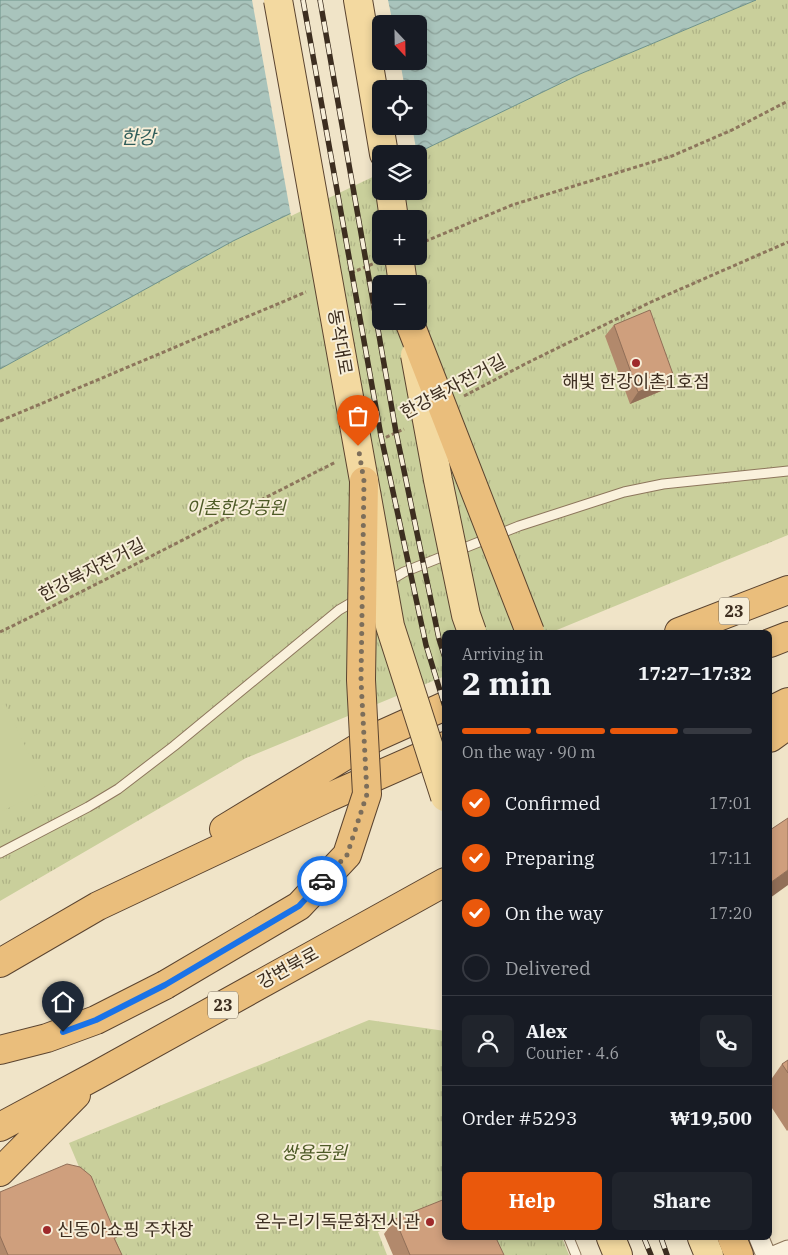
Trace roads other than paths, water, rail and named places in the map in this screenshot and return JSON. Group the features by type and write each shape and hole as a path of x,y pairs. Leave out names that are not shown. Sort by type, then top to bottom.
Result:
{"highway":[{"path":"413,330 529,630"},
{"path":"0,1050 46,1038 96,1020 165,985 299,906 347,855 367,794 361,680 364,481"},
{"name":"23","path":"684,630 788,590"},
{"path":"772,642 788,636"},
{"path":"772,710 788,702"},
{"path":"0,963 98,906 376,737 442,707"},
{"path":"772,737 788,725"},
{"path":"98,906 327,798 442,747"},
{"name":"강변북로","path":"0,1127 442,884"},
{"path":"0,1172 95,1076"},
{"path":"733,1240 739,1255"}],"main road":[{"name":"동작대로","path":"278,0 390,626 442,788"},
{"path":"358,0 382,145"},
{"path":"411,330 438,480 466,615 471,630"},
{"path":"612,1240 618,1255"},
{"path":"703,1240 709,1255"}],"street":[{"path":"760,1240 766,1255"},
{"path":"776,1255 788,1250"}],"lane":[{"path":"0,853 88,807 118,789 174,746 339,610 404,572 520,526 624,492 663,484 788,471"},
{"path":"570,1240 576,1255"}],"water":[{"name":"한강","path":"0,0 756,0 580,74 427,148 427,145 372,145 372,174 233,241 0,369"}],"railway":[{"path":"303,0 381,436 426,645 442,697"},
{"path":"320,0 396,432 442,648"},
{"path":"645,1240 651,1255"},
{"path":"662,1240 667,1255"}],"place":[{"name":"해빛 한강이촌1호점","path":"636,363"},
{"name":"온누리기독문화전시관","path":"430,1222"},
{"name":"신동아쇼핑 주차장","path":"47,1230"}],"park label":[{"name":"이촌한강공원","path":"236,508"},
{"name":"쌍용공원","path":"314,1153"}]}
